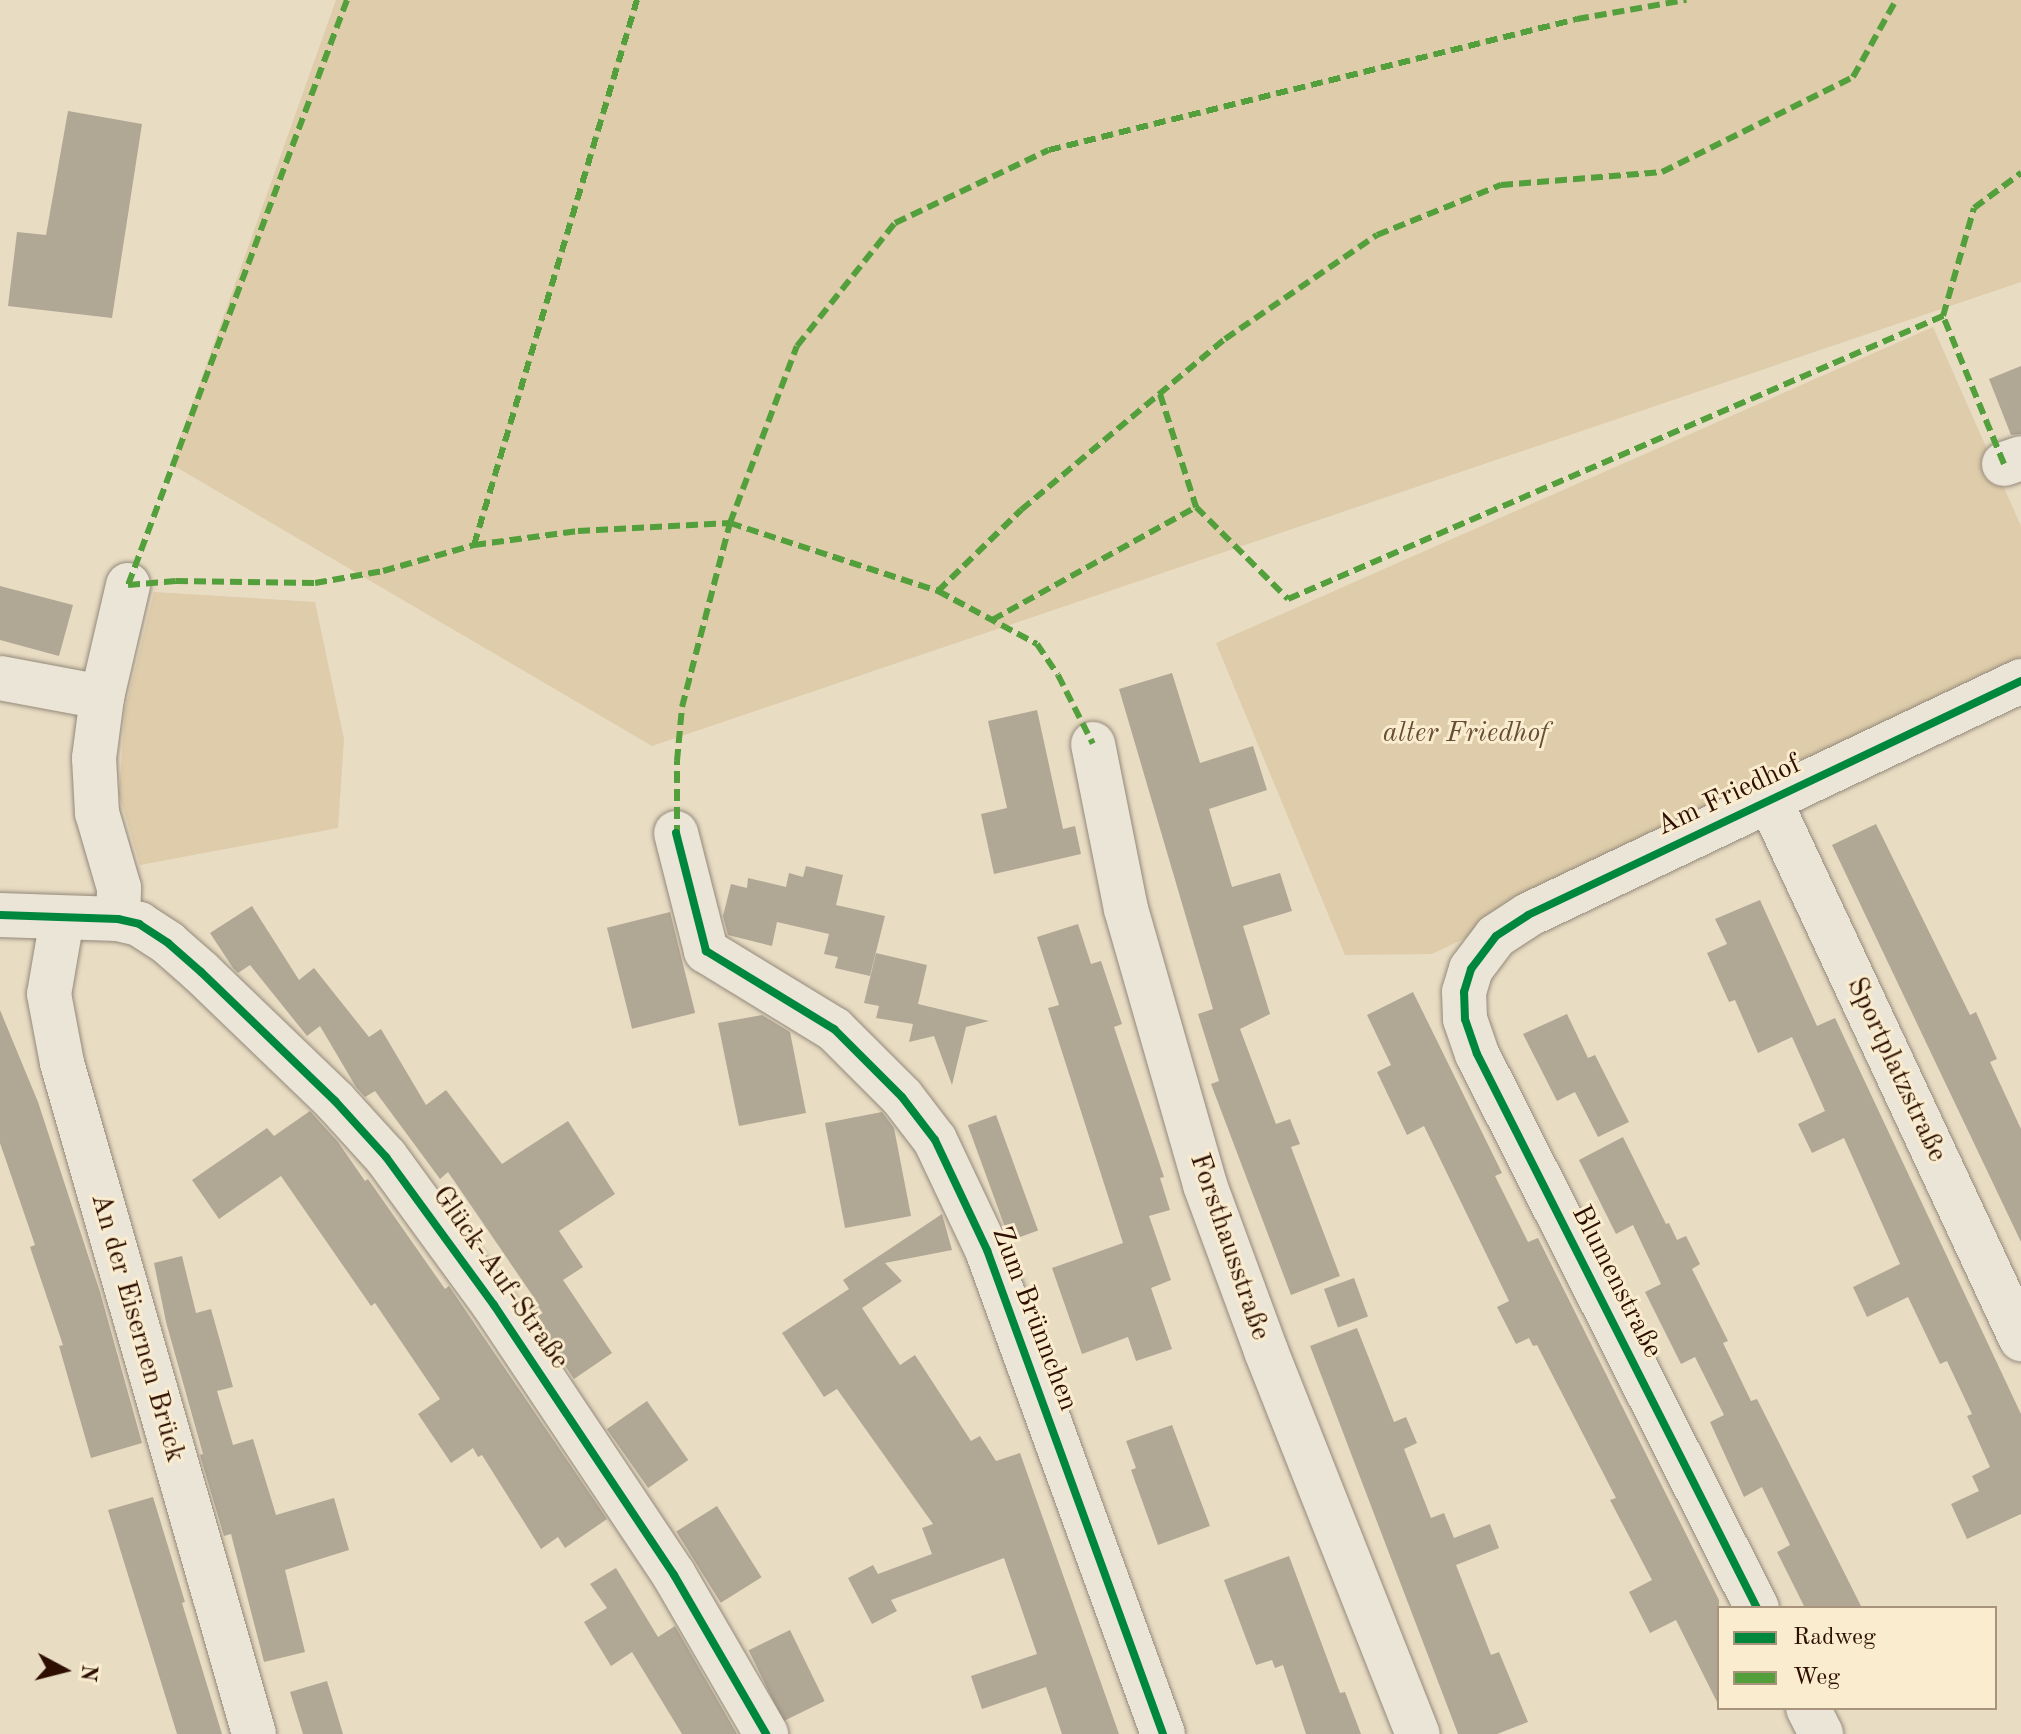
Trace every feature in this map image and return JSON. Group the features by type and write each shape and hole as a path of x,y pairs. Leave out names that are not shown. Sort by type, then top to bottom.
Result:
{"street":[{"path":"0,915 118,919 119,888 97,813 94,758 102,697 128,585"},
{"path":"0,678 102,697"},
{"name":"Am Friedhof","path":"1471,969 1496,936 1528,915 2021,681"},
{"name":"Forsthausstraße","path":"1093,744 1126,909 1205,1185 1266,1351 1418,1734"},
{"name":"Sportplatzstraße","path":"1770,801 2021,1339"},
{"name":"Zum Brünnchen","path":"676,833 706,951 719,962 806,1009 834,1029 902,1097 935,1140 987,1250 1163,1734"},
{"name":"An der Eisernen Brück","path":"62,919 49,994 62,1063 254,1734"},
{"name":"Glück-Auf-Straße","path":"118,919 139,924 168,943 335,1101 386,1157 494,1305 674,1575 766,1734"},
{"name":"Blumenstraße","path":"1471,969 1464,992 1465,1019 1477,1054 1756,1606"},
{"path":"1809,1710 1821,1734"}],"green space":[{"path":"336,0 2021,0 2021,282 652,746 171,464"},
{"name":"alter Friedhof","path":"1933,327 2021,526 2021,675 1432,954 1345,955 1216,643"},
{"path":"154,592 315,602 344,739 338,828 140,865 119,794 125,710"}],"building":[{"path":"68,111 142,124 112,318 8,306 17,232 46,235"},
{"path":"2021,366 2021,434 2011,435 1989,379"},
{"path":"0,586 73,605 59,656 0,640"},
{"path":"1172,673 1200,763 1253,746 1267,790 1209,809 1232,887 1280,873 1292,911 1243,926 1270,1014 1240,1029 1276,1124 1290,1119 1300,1144 1291,1147 1340,1276 1291,1295 1211,1084 1219,1081 1198,1014 1213,1009 1119,689"},
{"path":"1037,710 1063,829 1075,826 1081,854 994,874 981,814 1007,808 988,721"},
{"path":"1876,824 1970,1015 1976,1012 1997,1059 1990,1062 2021,1129 2021,1242 1832,845"},
{"path":"806,866 843,875 836,905 885,916 870,976 835,968 838,957 824,954 829,934 777,922 772,946 728,935 723,916 731,884 747,888 748,878 786,887 789,873 803,877"},
{"path":"1760,900 1817,1026 1835,1018 2021,1414 2021,1514 1967,1539 1951,1504 1979,1491 1972,1476 1990,1467 1967,1416 1972,1414 1947,1361 1940,1364 1908,1297 1867,1317 1853,1287 1900,1264 1844,1138 1812,1153 1798,1124 1825,1111 1792,1037 1758,1053 1735,1000 1729,1002 1707,953 1727,944 1715,919"},
{"path":"252,906 299,980 314,968 369,1037 381,1029 426,1105 446,1090 502,1164 568,1121 615,1194 559,1231 583,1267 563,1280 612,1353 574,1379 529,1312 539,1305 448,1172 440,1179 375,1091 365,1097 356,1087 320,1026 307,1036 250,965 238,973 233,968 210,933"},
{"path":"670,912 695,1013 632,1029 607,928"},
{"path":"1078,924 1091,964 1101,961 1122,1024 1114,1027 1164,1177 1160,1178 1170,1210 1149,1216 1171,1280 1151,1288 1172,1349 1136,1361 1128,1337 1082,1354 1052,1268 1123,1243 1048,1008 1059,1005 1037,937"},
{"path":"876,953 927,965 918,1004 989,1021 966,1027 952,1085 934,1036 909,1042 913,1024 876,1018 879,1006 864,1003"},
{"path":"1413,992 1502,1173 1495,1176 1528,1242 1538,1238 1719,1600 1717,1702 1676,1620 1650,1633 1629,1592 1652,1580 1610,1500 1616,1498 1537,1345 1533,1346 1529,1338 1516,1344 1497,1307 1509,1301 1424,1126 1407,1135 1377,1072 1391,1065 1367,1015"},
{"path":"0,1010 38,1102 100,1292 142,1443 91,1458 59,1346 63,1345 30,1247 35,1245 0,1143"},
{"path":"1567,1014 1588,1058 1595,1055 1629,1122 1598,1137 1575,1092 1557,1101 1523,1034"},
{"path":"762,1015 790,1032 806,1113 739,1126 718,1023"},
{"path":"310,1111 338,1142 365,1181 368,1179 445,1289 449,1286 607,1519 565,1548 558,1537 541,1549 482,1455 478,1457 473,1448 451,1463 418,1414 440,1399 375,1303 371,1306 281,1176 219,1219 192,1180 267,1128 274,1136"},
{"path":"882,1112 894,1128 911,1216 845,1228 825,1123"},
{"path":"996,1115 1038,1231 1010,1241 968,1125"},
{"path":"1623,1137 1666,1224 1669,1223 1677,1240 1686,1236 1700,1264 1692,1269 1728,1341 1723,1343 1751,1401 1757,1399 1861,1606 1804,1606 1777,1552 1790,1545 1762,1487 1744,1497 1710,1422 1724,1415 1695,1357 1681,1364 1645,1292 1661,1284 1633,1225 1616,1234 1579,1160"},
{"path":"942,1214 952,1250 885,1263 902,1281 862,1308 900,1365 915,1355 971,1441 980,1436 996,1461 1020,1453 1119,1734 1062,1734 1046,1687 982,1709 971,1676 1037,1654 1004,1558 891,1600 897,1611 872,1624 848,1578 873,1565 878,1574 932,1554 922,1528 933,1524 837,1389 824,1397 782,1333 849,1289 843,1280"},
{"path":"182,1256 196,1313 211,1309 233,1387 217,1391 233,1445 253,1439 276,1515 334,1498 349,1550 285,1570 305,1652 264,1662 231,1534 224,1536 200,1455 203,1454 166,1322 154,1263"},
{"path":"1354,1278 1368,1317 1338,1327 1324,1289"},
{"path":"1357,1328 1394,1422 1406,1417 1417,1443 1404,1449 1431,1518 1444,1513 1454,1538 1490,1524 1499,1548 1456,1565 1491,1655 1499,1652 1528,1722 1497,1734 1458,1734 1310,1346"},
{"path":"647,1401 688,1460 648,1488 607,1429"},
{"path":"1172,1425 1210,1526 1158,1545 1131,1470 1136,1468 1126,1441"},
{"path":"153,1497 222,1734 177,1734 108,1510"},
{"path":"717,1506 762,1577 721,1603 676,1531"},
{"path":"1289,1556 1340,1693 1345,1692 1361,1734 1306,1734 1283,1665 1275,1668 1272,1660 1256,1665 1224,1580"},
{"path":"616,1568 658,1637 675,1626 737,1734 682,1734 632,1652 611,1666 584,1622 607,1608 590,1584"},
{"path":"790,1630 825,1701 783,1721 749,1650"},
{"path":"327,1681 343,1734 303,1734 290,1692"}],"marked path":[{"path":"347,0 128,585 176,581 315,583 383,571 474,545 578,531 730,523 938,591 1037,644 1058,675 1093,744"},
{"path":"474,545 637,0"},
{"path":"677,837 677,761 682,707 730,523 797,346 895,223 1049,150 1577,19 1686,0"},
{"path":"938,591 1021,510 1225,339 1377,235 1501,185 1662,172 1853,77 1896,0"},
{"path":"2004,464 1943,316 1974,208 2021,173"},
{"path":"1160,394 1196,507 1288,599 1943,316"},
{"path":"992,620 1196,507"}],"cycle path":[{"path":"1756,1606 1477,1054 1465,1019 1464,992 1471,969 1496,936 1528,915 2021,681"},
{"path":"676,833 706,951 834,1029 902,1097 935,1140 987,1250 1163,1734"},
{"path":"0,915 118,919 139,924 168,943 201,972 335,1101 386,1157 494,1305 674,1575 766,1734"}]}
